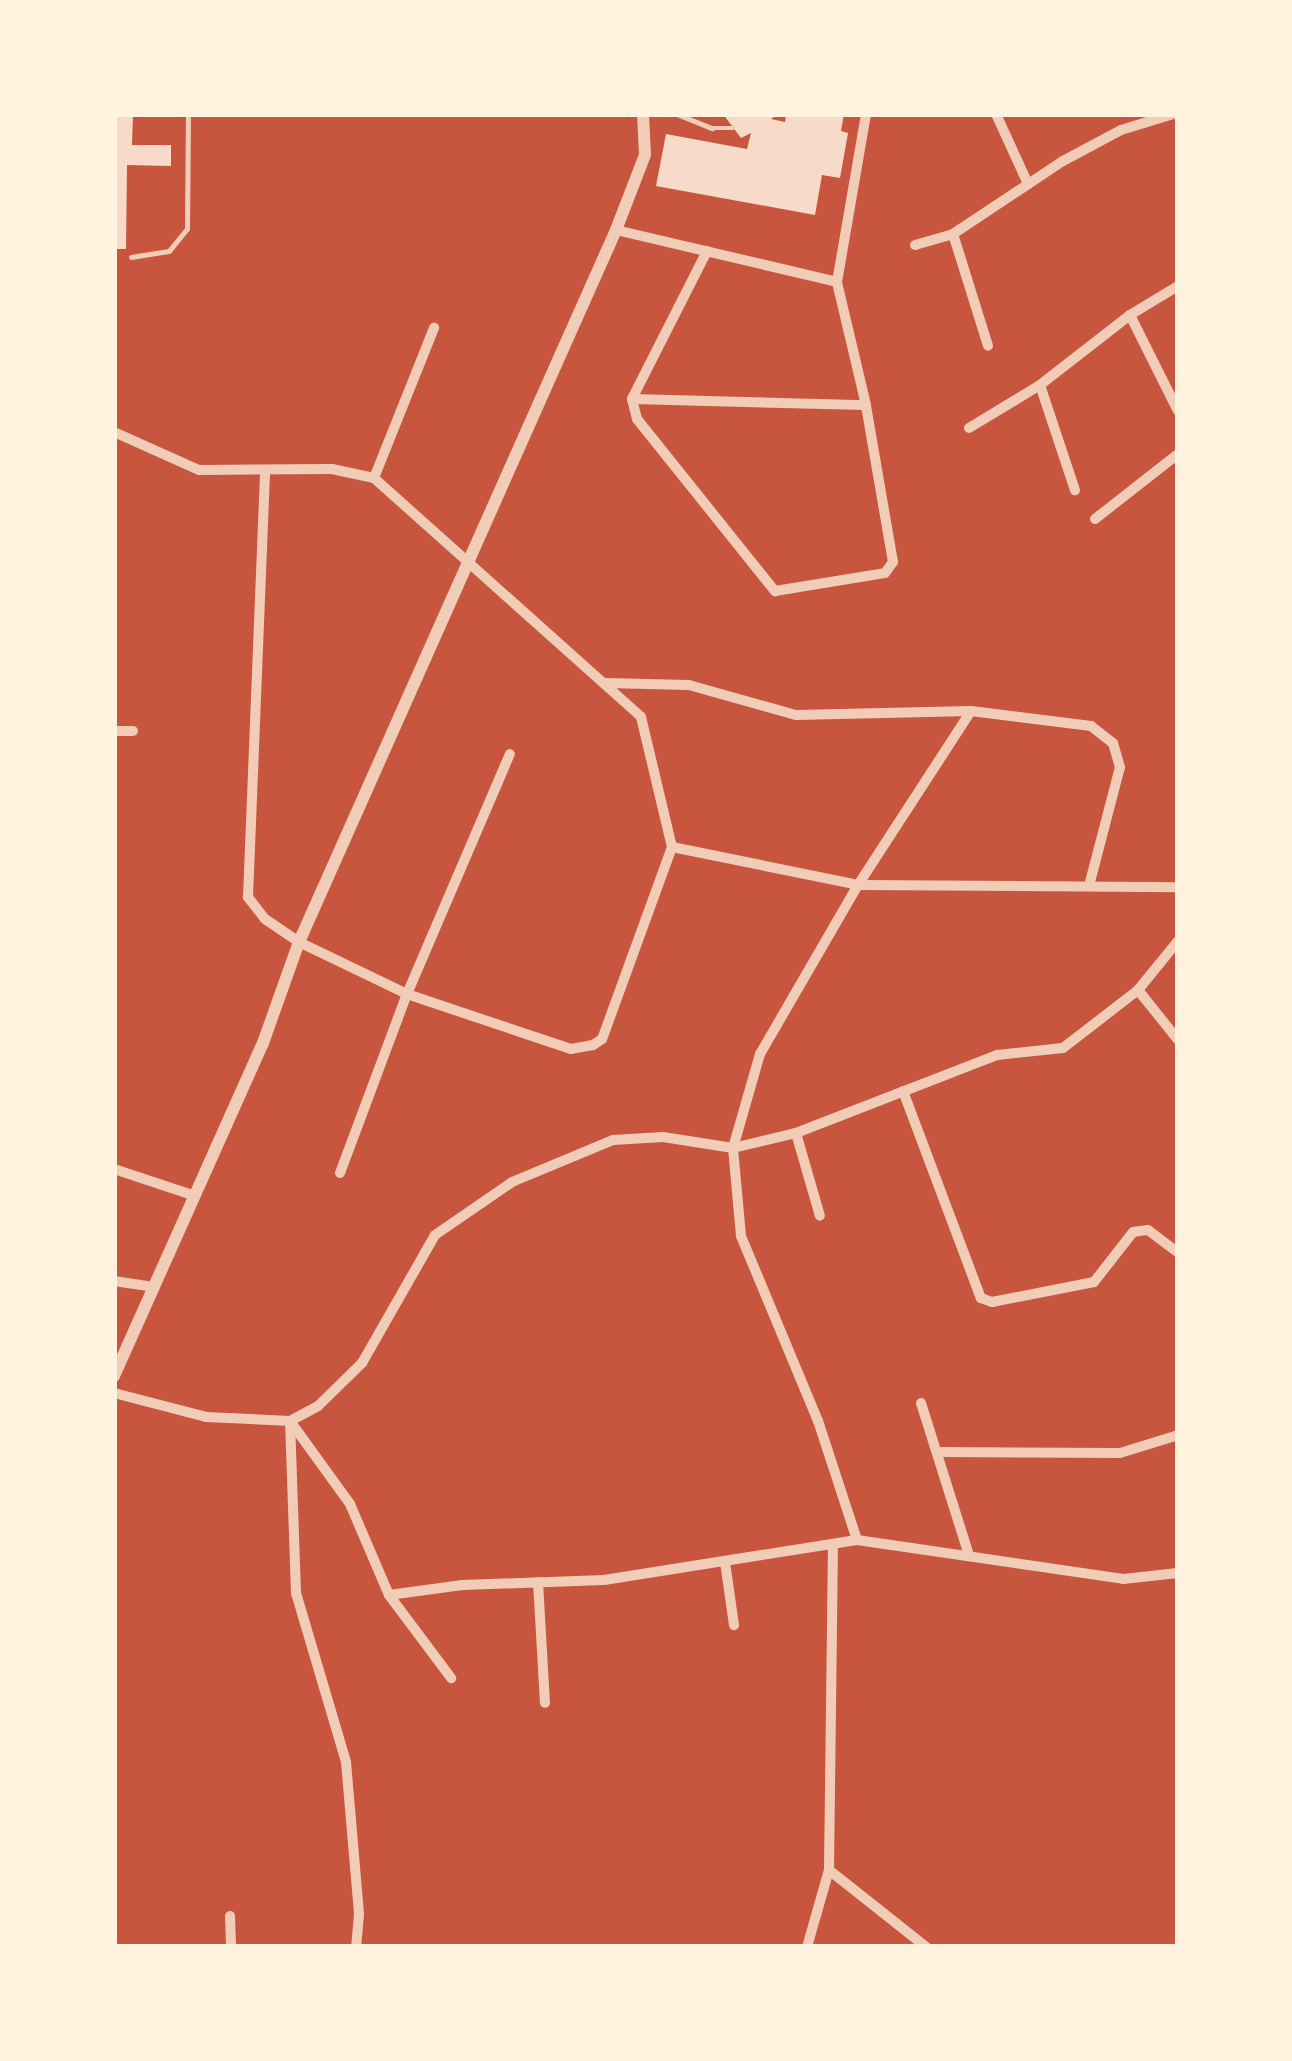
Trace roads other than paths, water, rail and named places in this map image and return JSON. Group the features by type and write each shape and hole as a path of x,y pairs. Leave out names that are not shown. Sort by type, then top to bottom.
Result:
{"street":[{"path":"114,1376 262,1043 299,942 471,565 616,230 645,155 643,114"},
{"path":"707,251 632,400 637,419 769,586 781,592 885,573 892,562 866,405 837,282 866,114"},
{"path":"996,114 1028,184"},
{"path":"915,245 953,234 1121,130 1173,114"},
{"path":"616,230 837,282"},
{"path":"953,234 988,346"},
{"path":"969,428 1040,385 1130,315 1178,286"},
{"path":"1130,315 1178,411"},
{"path":"374,478 434,328"},
{"path":"1040,385 1075,490"},
{"path":"632,400 866,405"},
{"path":"114,432 200,470 332,470 374,478 641,717 672,847 602,1039 593,1046 571,1049 406,994 299,942 265,919 248,897 265,473"},
{"path":"1094,519 1178,454"},
{"path":"606,683 689,685 796,716 970,711 1091,726 1113,743 1120,767 1089,886"},
{"path":"857,1540 818,1421 741,1236 733,1148 760,1054 858,885 970,711"},
{"path":"114,731 133,731"},
{"path":"340,1173 406,994 510,754"},
{"path":"672,847 858,885 1178,886"},
{"path":"114,1394 206,1417 290,1421 318,1406 362,1363 435,1234 512,1182 613,1140 663,1137 733,1148 796,1133 998,1055 1063,1048 1138,990 1178,941"},
{"path":"1138,990 1178,1040"},
{"path":"903,1091 981,1298 992,1302 1094,1282 1132,1232 1148,1230 1178,1253"},
{"path":"796,1133 820,1216"},
{"path":"114,1169 195,1196"},
{"path":"114,1281 154,1287"},
{"path":"921,1403 968,1552"},
{"path":"290,1421 350,1504 388,1595 451,1678"},
{"path":"290,1421 296,1593 346,1762 359,1914 356,1947"},
{"path":"939,1452 1120,1453 1178,1435"},
{"path":"388,1595 604,1580 857,1540 968,1552 1123,1579 1178,1573"},
{"path":"807,1947 829,1870 833,1546"},
{"path":"725,1562 734,1625"},
{"path":"538,1582 545,1703"},
{"path":"829,1870 926,1947"},
{"path":"230,1916 231,1947"}],"lane":[{"path":"131,257 170,251 187,229 188,114"},
{"path":"677,114 712,128 733,128"}]}
